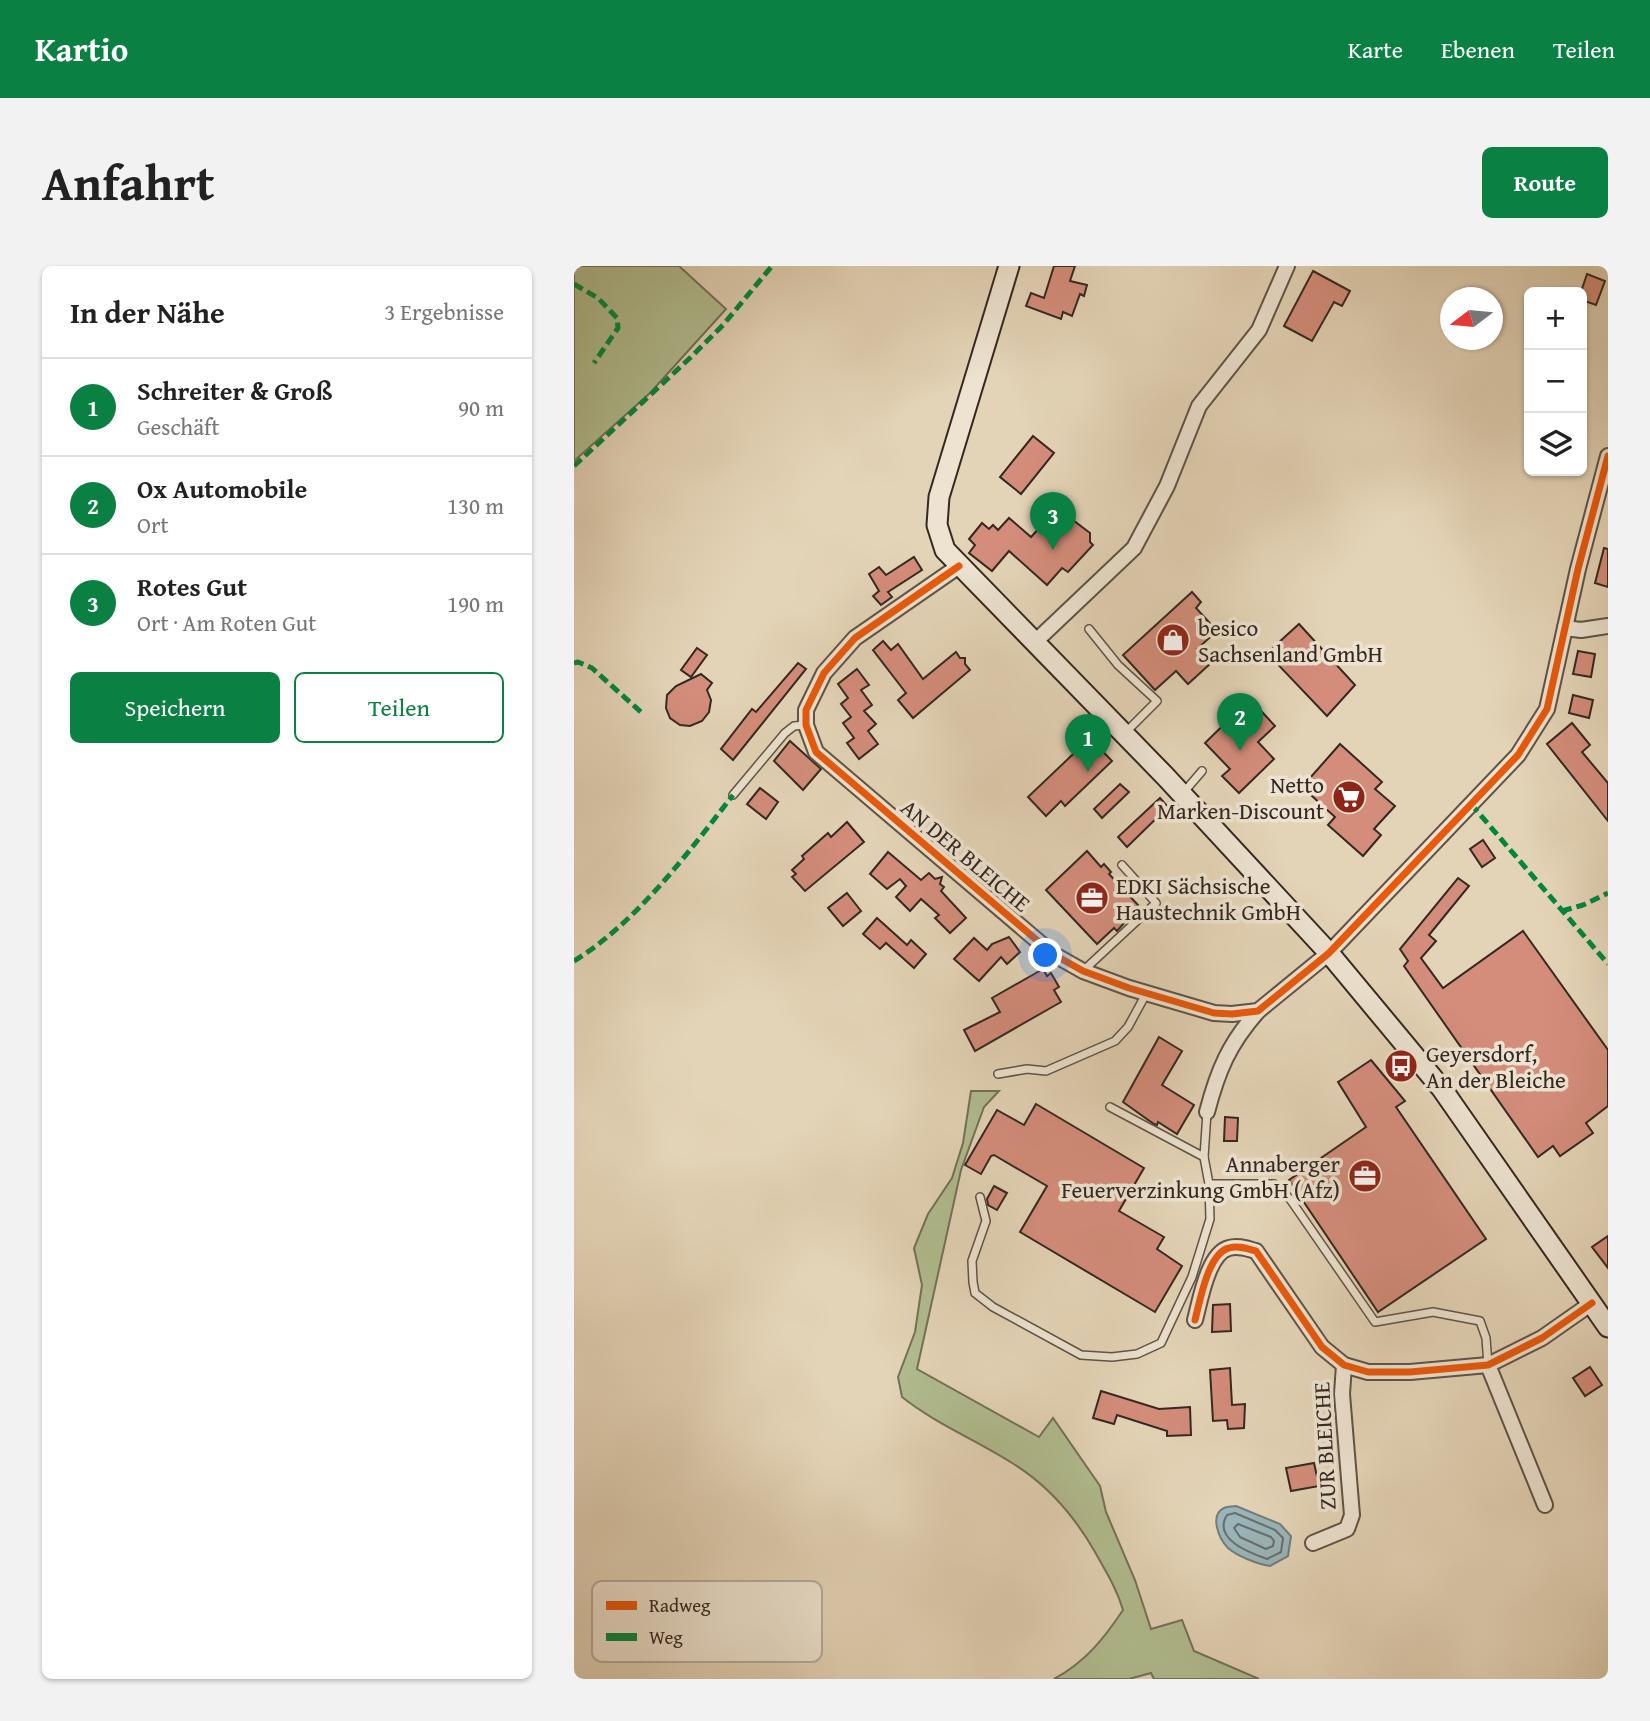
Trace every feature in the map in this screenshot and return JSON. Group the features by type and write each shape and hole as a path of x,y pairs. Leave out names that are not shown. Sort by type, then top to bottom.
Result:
{"main road":[{"path":"1009,266 939,497 937,525 945,550 1124,733 1329,953 1442,1089 1608,1326"}],"street":[{"path":"1036,641 1134,548 1167,486 1199,406 1259,330 1287,266"},
{"path":"1207,1112 1220,1066 1237,1035 1258,1011 1329,953 1420,866 1518,755 1547,709 1578,569 1608,456"},
{"path":"806,725 806,710 824,673 855,638 959,566"},
{"path":"1566,628 1581,630 1608,626"},
{"name":"AN DER BLEICHE","path":"806,725 816,752 1053,954 1083,971 1214,1013 1258,1011"},
{"name":"ZUR BLEICHE","path":"1195,1320 1214,1258 1228,1248 1244,1247 1256,1251 1322,1347 1344,1365 1368,1372 1488,1366 1542,1338 1592,1303"},
{"name":"ZUR BLEICHE","path":"1313,1543 1347,1529 1352,1516 1342,1394 1344,1365"},
{"path":"1488,1366 1545,1505"}],"lane":[{"path":"1090,629 1118,665 1157,701 1124,733"},
{"path":"733,795 785,733 794,726 806,725"},
{"path":"1181,795 1202,771"},
{"path":"1083,971 1156,903 1122,866"},
{"path":"998,1074 1027,1069 1046,1071 1115,1041 1128,1027 1146,993"},
{"path":"1110,1107 1205,1157"},
{"path":"980,1197 986,1221 972,1261 975,1293 993,1307 1081,1355 1112,1357 1137,1354 1161,1343 1192,1277 1210,1219 1205,1157 1207,1112"},
{"path":"1209,1184 1275,1184 1290,1199 1376,1322 1433,1312 1480,1321 1486,1338 1488,1366"}],"green space":[{"path":"574,266 679,266 726,309 650,393 574,461"},
{"path":"971,1091 999,1091 984,1107 961,1170 917,1369 1039,1437 1053,1418 1100,1486 1106,1512 1135,1580 1151,1629 1182,1620 1194,1651 1259,1679 1154,1679 1151,1673 1129,1679 1054,1679 1093,1649 1123,1610 1107,1574 1079,1526 1037,1481 902,1397 898,1377 915,1332 922,1285 914,1248 928,1214 952,1178 963,1143"}],"water":[{"path":"1236,1506 1280,1524 1291,1536 1288,1556 1270,1566 1248,1559 1228,1548 1221,1539 1216,1521 1219,1511"}],"building":[{"path":"1054,266 1075,266 1070,281 1087,285 1084,296 1080,294 1072,316 1063,312 1061,319 1026,306 1031,293 1044,298"},
{"path":"1313,271 1350,291 1342,306 1334,302 1312,341 1284,326"},
{"path":"1587,274 1605,281 1596,305 1587,302 1587,287 1583,287"},
{"path":"1033,436 1054,453 1021,494 1000,477"},
{"path":"1054,512 1066,523 1070,518 1090,533 1090,542 1093,545 1068,572 1062,568 1047,585 1009,551 992,571 969,553 975,545 969,539 982,523 989,529 993,525 998,530 1009,518 1031,537"},
{"path":"1604,548 1608,549 1608,587 1595,583"},
{"path":"914,557 922,570 888,592 892,597 881,605 873,596 879,591 869,574 879,567 886,575"},
{"name":"besico Sachsenland GmbH","path":"1192,592 1201,602 1196,608 1217,631 1197,649 1210,664 1188,684 1176,671 1155,690 1123,655"},
{"path":"1299,624 1355,685 1327,716 1267,653"},
{"path":"883,641 891,650 898,644 923,679 956,652 960,658 965,658 965,664 970,670 913,718 898,700 906,693 873,650"},
{"path":"697,648 707,655 691,677 681,670"},
{"path":"1578,651 1595,654 1591,677 1573,674"},
{"path":"798,663 806,669 733,760 721,749 752,709 756,712"},
{"path":"857,669 869,685 861,690 872,705 864,711 876,724 868,731 878,744 859,759 847,743 854,738 843,723 851,717 841,704 848,698 838,684"},
{"path":"701,674 712,683 707,690 711,700 709,712 702,721 690,726 680,725 670,718 666,708 667,695 676,686"},
{"path":"1573,695 1593,700 1589,718 1569,713"},
{"path":"1250,699 1275,726 1258,742 1274,759 1239,793 1222,776 1230,769 1205,743"},
{"path":"1572,723 1590,745 1582,752 1608,783 1608,821 1547,744"},
{"path":"1090,738 1112,761 1065,806 1061,801 1046,816 1028,797"},
{"path":"790,741 821,769 803,790 774,761"},
{"name":"Netto Marken-Discount","path":"1340,744 1382,782 1375,789 1395,806 1374,829 1381,835 1363,856 1328,825 1335,817 1302,787"},
{"path":"1120,784 1129,792 1102,818 1094,809"},
{"path":"760,788 778,802 766,819 747,804"},
{"path":"1160,798 1168,807 1127,847 1118,837"},
{"path":"847,822 864,842 805,891 792,877 796,874 792,870 804,859 802,856 828,833 831,837"},
{"path":"1483,840 1495,858 1482,867 1470,849"},
{"name":"EDKI Sächsische Haustechnik GmbH","path":"1087,851 1101,867 1104,864 1111,872 1109,874 1138,905 1123,920 1125,922 1117,931 1114,928 1097,944 1046,890"},
{"path":"888,852 921,880 929,873 935,879 942,877 940,884 944,887 941,891 966,918 950,933 935,918 939,915 921,899 910,911 896,897 906,886 900,879 887,889 870,874"},
{"path":"1458,878 1469,886 1429,935 1436,941 1421,958 1443,988 1523,931 1608,1050 1608,1106 1586,1123 1593,1133 1560,1156 1553,1146 1538,1157 1404,966 1408,961 1400,949"},
{"path":"847,893 861,911 843,926 828,908"},
{"path":"877,918 907,945 911,940 926,954 914,968 886,943 880,949 863,934"},
{"path":"1009,937 1020,952 1007,964 1001,957 979,981 954,959 974,938 987,950 992,944"},
{"path":"1043,969 1047,976 1051,973 1059,987 1054,990 1061,1002 975,1051 964,1030 1000,1012 992,998"},
{"path":"1159,1037 1182,1051 1162,1085 1194,1105 1177,1134 1158,1122 1157,1125 1154,1124 1123,1102"},
{"path":"1371,1060 1405,1101 1396,1107 1486,1239 1378,1312 1289,1180 1366,1127 1338,1082"},
{"path":"1036,1104 1144,1168 1119,1211 1164,1237 1157,1249 1182,1266 1155,1312 1020,1232 1047,1186 994,1155 981,1174 965,1165 997,1110 1024,1125"},
{"path":"1225,1117 1238,1118 1237,1141 1224,1141"},
{"path":"994,1186 1007,1193 997,1210 988,1205 987,1199"},
{"path":"1608,1236 1608,1268 1592,1247"},
{"path":"1230,1304 1231,1331 1212,1332 1213,1305"},
{"path":"1590,1367 1602,1385 1585,1396 1573,1378"},
{"path":"1230,1368 1232,1405 1245,1404 1244,1428 1228,1429 1227,1420 1213,1421 1210,1370"},
{"path":"1101,1391 1159,1409 1190,1407 1191,1435 1167,1436 1167,1431 1117,1415 1114,1424 1093,1418"},
{"path":"1314,1463 1319,1486 1291,1491 1286,1468"}],"marked path":[{"path":"574,466 723,325 772,266"},
{"path":"574,284 598,298 617,318 618,328 594,363"},
{"path":"574,663 592,668 642,713"},
{"path":"574,961 597,945 640,907 680,863 733,795"},
{"path":"1471,804 1608,964"},
{"path":"1562,911 1608,893"}],"cycle path":[{"path":"959,566 855,638 824,673 806,710 806,725 816,752 1053,954 1083,971 1129,988 1214,1013 1258,1011 1329,953 1518,755 1547,709 1578,569 1608,456"},
{"path":"1195,1320 1210,1268 1222,1252 1236,1247 1256,1251 1322,1347 1344,1365 1368,1372 1410,1372 1488,1365 1542,1338 1592,1303"}],"place":[{"name":"Rotes Gut","path":"1053,550"},
{"name":"besico Sachsenland GmbH","path":"1173,640"},
{"name":"Ox Automobile","path":"1240,751"},
{"name":"Schreiter & Groß","path":"1088,772"},
{"name":"Netto Marken-Discount","path":"1349,797"},
{"name":"EDKI Sächsische Haustechnik GmbH","path":"1092,898"},
{"name":"Geyersdorf, An der Bleiche","path":"1401,1066"},
{"name":"Annaberger Feuerverzinkung GmbH (Afz)","path":"1365,1176"}]}
